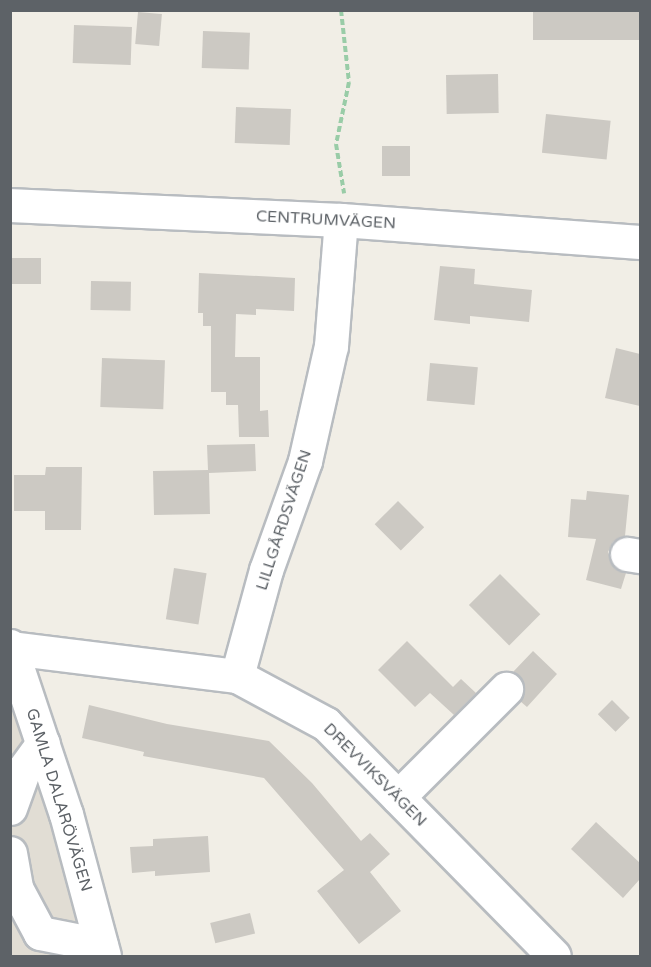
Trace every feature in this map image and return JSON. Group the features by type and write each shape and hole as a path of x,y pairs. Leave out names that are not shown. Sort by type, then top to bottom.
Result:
{"street":[{"name":"CENTRUMVÄGEN","path":"10,205 341,220 640,242"},
{"name":"LILLGÅRDSVÄGEN","path":"237,676 266,570 305,461 331,346 341,220"},
{"name":"DREVVIKSVÄGEN","path":"11,647 237,676 326,724 554,957"},
{"name":"GAMLA DALARÖVÄGEN","path":"11,647 44,743 103,951"},
{"path":"398,797 506,689"},
{"path":"10,808 24,769 44,743"},
{"path":"10,853 16,888 40,933 103,951"}],"path":[{"path":"340,10 349,82 336,144 345,187 341,220"}],"shaded area":[{"path":"10,663 89,956 11,956"}],"building":[{"path":"533,10 640,10 640,40 533,40"},
{"path":"138,12 162,14 159,46 135,44"},
{"path":"74,25 132,27 131,65 73,63"},
{"path":"203,31 250,33 249,70 202,68"},
{"path":"498,74 499,113 447,114 446,75"},
{"path":"236,107 291,109 290,145 235,143"},
{"path":"546,114 611,121 607,160 542,153"},
{"path":"382,146 410,146 410,176 382,176"},
{"path":"10,258 41,258 41,284 10,284"},
{"path":"440,266 475,269 474,284 532,290 529,322 470,316 470,324 434,320"},
{"path":"199,273 295,278 294,311 256,309 256,315 236,314 235,357 260,357 260,411 268,410 269,437 239,437 238,405 226,405 226,392 211,392 211,326 203,326 203,313 198,313"},
{"path":"91,281 131,282 130,311 90,310"},
{"path":"616,348 640,354 640,406 605,398"},
{"path":"102,358 165,360 163,409 100,407"},
{"path":"430,363 478,367 475,405 427,401"},
{"path":"255,444 256,471 209,473 210,514 154,515 153,471 208,470 207,445"},
{"path":"46,467 82,467 81,530 45,530 45,511 14,511 14,475 45,475"},
{"path":"587,491 629,495 625,536 613,542 608,552 615,568 626,573 621,589 586,580 596,539 568,537 571,499 586,500"},
{"path":"398,501 424,527 401,550 375,524"},
{"path":"174,568 207,573 198,625 166,619"},
{"path":"500,574 540,614 509,645 469,605"},
{"path":"407,641 453,687 461,679 476,693 454,715 430,693 415,707 378,670"},
{"path":"533,651 557,674 527,707 520,701 524,684 513,672"},
{"path":"612,700 630,718 616,732 598,714"},
{"path":"89,705 167,724 269,741 312,783 361,841 370,833 390,854 370,872 401,911 359,944 317,891 344,870 264,778 143,756 144,752 82,738"},
{"path":"596,822 640,863 640,879 623,898 571,849"},
{"path":"208,836 210,872 155,876 155,871 132,873 130,847 153,846 153,839"},
{"path":"250,913 255,933 215,943 210,923"}]}
